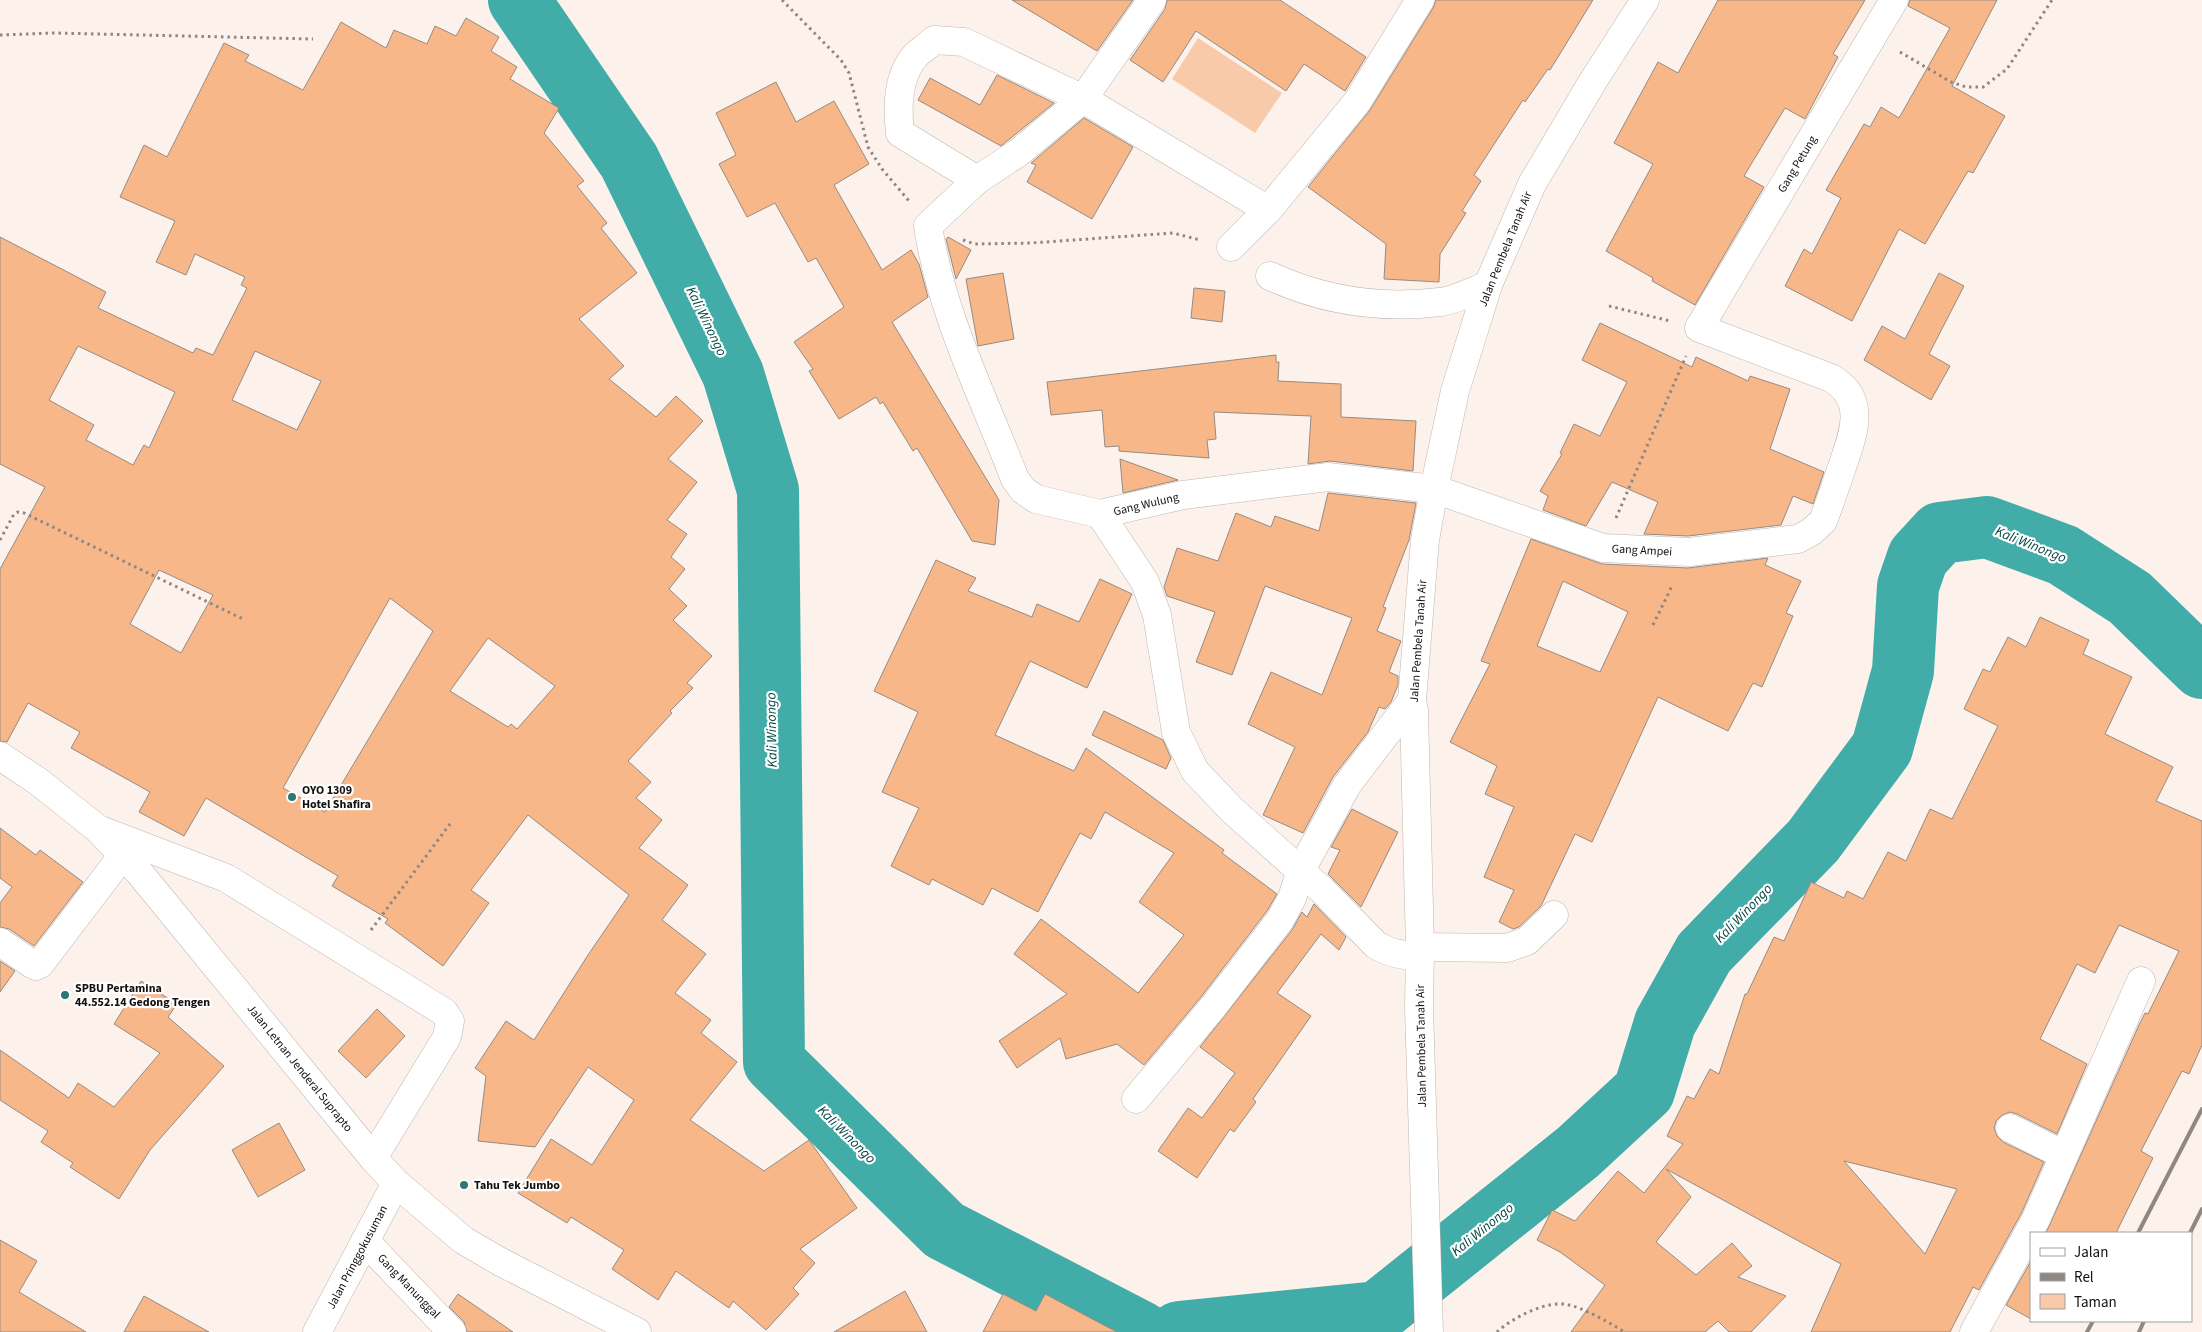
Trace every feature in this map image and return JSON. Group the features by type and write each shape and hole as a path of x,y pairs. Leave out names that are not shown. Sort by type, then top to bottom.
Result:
{"street":[{"path":"1152,0 1083,99 1018,153 977,180 900,133 897,112 902,79 916,56 934,40 964,42 1083,99 1268,210"},
{"path":"1231,247 1268,210 1357,102 1420,0"},
{"name":"Jalan Pembela Tanah Air","path":"1429,1332 1419,1008 1420,952 1414,711 1412,700 1424,549 1434,489 1455,391 1488,285 1532,184 1593,81 1645,0"},
{"name":"Gang Petung","path":"1699,328 1894,0"},
{"name":"Gang Wulung","path":"977,180 928,226 932,255 950,316 1015,479 1023,490 1036,499 1100,514 1183,495 1221,492 1328,477 1434,489"},
{"path":"1270,276 1324,296 1377,304 1442,302 1488,285"},
{"name":"Gang Ampei","path":"1434,489 1602,548 1689,552 1798,539 1816,529 1823,521 1854,430 1853,401 1847,392 1831,378 1699,328"},
{"path":"1100,514 1145,582 1158,615 1176,732 1182,749 1195,771 1232,810 1300,870 1376,945 1384,950 1403,955 1420,952 1507,948 1528,941 1554,915"},
{"path":"1136,1099 1213,1007 1280,920 1292,898 1300,870 1347,785 1412,700"},
{"name":"Jalan Letnan Jenderal Suprapto","path":"0,756 39,782 98,829 123,855 169,908 373,1158 396,1183 462,1240 638,1332"},
{"path":"98,829 226,878 444,1012 450,1021 447,1038 373,1158"},
{"path":"0,942 32,964 36,966 40,964 123,855"},
{"path":"1974,1332 2036,1218 2141,981"},
{"path":"2010,1128 2064,1155"},
{"name":"Jalan Pringgokusuman","path":"317,1332 396,1183"},
{"name":"Gang Manunggal","path":"365,1241 452,1332"}],"path":[{"path":"1874,36 1951,82 1966,87 1983,87 2007,69 2052,0"},
{"path":"0,35 54,33 313,39"},
{"path":"1602,548 1699,328 1609,306"},
{"path":"0,540 14,514 24,513 245,620"},
{"path":"1653,625 1689,552"},
{"path":"352,956 450,824"},
{"path":"1497,1332 1504,1325 1534,1308 1566,1304 1590,1312 1625,1332"}],"green space":[{"path":"1198,38 1282,93 1255,133 1172,79"}],"building":[{"path":"1012,0 1133,0 1097,51"},
{"path":"1167,0 1280,0 1366,57 1345,91 1304,64 1286,91 1196,31 1163,82 1130,60 1165,9"},
{"path":"1436,0 1593,0 1550,70 1548,69 1525,102 1523,100 1474,175 1481,181 1462,211 1466,213 1440,254 1439,282 1384,279 1386,244 1308,187 1370,110 1433,8"},
{"path":"1718,0 1865,0 1833,54 1838,57 1805,119 1785,108 1744,176 1764,187 1695,305 1652,281 1653,278 1606,251 1653,164 1614,143 1658,62 1678,73"},
{"path":"1910,0 1997,0 1952,86 2005,116 1973,173 1968,171 1925,244 1899,229 1852,321 1785,286 1804,249 1812,254 1841,198 1826,190 1864,124 1870,127 1881,107 1899,118 1950,28 1908,6"},
{"path":"466,18 499,37 491,51 517,67 510,79 559,108 544,133 584,181 577,186 607,223 601,228 637,273 579,319 624,366 609,379 656,417 676,396 703,421 668,459 697,482 667,520 687,534 671,557 685,569 669,589 687,606 673,620 712,656 687,683 693,688 670,711 672,713 628,761 651,782 636,798 662,820 639,848 688,885 662,920 706,954 675,993 711,1020 701,1033 737,1062 690,1120 764,1171 809,1140 857,1208 800,1249 815,1263 793,1288 799,1294 766,1330 733,1301 729,1308 676,1271 658,1300 612,1269 624,1250 571,1217 567,1223 518,1193 551,1139 592,1165 634,1100 588,1067 535,1147 478,1141 486,1076 475,1068 506,1021 534,1040 629,895 528,815 471,890 489,903 443,966 385,923 388,919 332,886 338,876 206,798 184,836 139,812 150,792 71,748 80,732 28,703 7,742 0,741 0,569 45,487 0,464 0,237 106,292 98,308 193,353 196,348 213,355 247,288 241,285 245,277 195,254 186,275 156,262 175,221 120,197 144,145 167,157 224,43 249,55 245,61 303,90 341,22 386,48 394,30 427,44 435,26 456,36","holes":["78,346 175,392 149,448 144,445 133,465 86,440 94,425 49,400","255,351 321,381 297,430 232,400","159,570 213,595 181,653 130,624","390,598 433,631 325,812 283,788","488,638 555,686 517,729 511,724 508,727 450,691"]},
{"path":"997,75 1054,103 1001,146 918,100 930,78 980,105"},
{"path":"776,82 796,122 834,101 869,164 834,185 882,270 911,250 919,264 928,297 892,322 999,500 995,545 972,541 917,448 913,451 883,402 880,404 876,397 839,419 809,371 813,369 794,342 844,307 816,258 808,262 775,203 747,217 719,164 736,155 716,113"},
{"path":"1084,118 1133,147 1092,219 1027,182 1036,165 1031,163"},
{"path":"948,237 971,250 956,279 946,239"},
{"path":"1003,273 1014,339 978,346 966,279"},
{"path":"1939,273 1964,286 1929,354 1950,366 1931,400 1864,360 1882,326 1905,339"},
{"path":"1194,288 1225,291 1222,322 1191,318"},
{"path":"1600,323 1692,367 1696,357 1748,381 1750,376 1790,389 1770,449 1824,472 1813,504 1793,496 1781,525 1688,536 1644,534 1658,502 1612,482 1586,526 1543,510 1548,496 1540,491 1562,454 1560,453 1574,424 1600,436 1627,382 1582,360"},
{"path":"1276,355 1276,362 1279,362 1278,381 1341,384 1341,417 1416,421 1413,471 1330,461 1308,464 1311,416 1214,412 1216,439 1207,440 1209,458 1119,451 1119,446 1105,447 1102,410 1051,415 1047,382"},
{"path":"1120,459 1178,480 1123,493"},
{"path":"1328,493 1416,503 1409,540 1383,607 1386,608 1377,631 1401,641 1389,672 1398,676 1398,685 1391,702 1385,709 1379,707 1368,732 1333,777 1303,833 1263,815 1295,747 1248,724 1271,672 1322,695 1352,618 1265,586 1232,675 1196,662 1215,612 1167,596 1164,587 1177,548 1218,561 1236,513 1271,527 1275,516 1319,531"},
{"path":"1531,539 1602,564 1688,568 1768,558 1765,565 1801,581 1786,613 1793,616 1762,687 1753,683 1728,731 1658,697 1592,842 1575,834 1541,906 1519,927 1513,929 1499,922 1514,890 1484,877 1514,807 1485,794 1497,766 1450,742 1490,664 1481,661","holes":["1563,581 1628,612 1600,672 1537,646"]},
{"path":"936,560 976,578 968,591 1032,617 1037,604 1079,622 1100,579 1132,594 1087,688 1030,661 995,735 1074,771 1086,748 1224,850 1222,853 1277,894 1267,911 1201,997 1144,1065 1117,1044 1066,1059 1060,1038 1017,1068 999,1041 1067,994 1014,954 1041,919 1138,993 1184,935 1139,902 1174,853 1105,812 1091,839 1080,833 1038,912 992,888 983,905 932,879 929,885 891,866 919,808 882,792 918,712 874,691"},
{"path":"2040,617 2089,640 2083,654 2132,677 2105,734 2173,767 2156,801 2202,821 2202,1045 2189,1074 2182,1071 2141,1151 2153,1158 2116,1232 2046,1232 2139,1025 2145,1013 2148,1014 2179,951 2119,925 2095,973 2077,964 2040,1039 2087,1064 2057,1134 2010,1112 2002,1115 1996,1121 1994,1128 1997,1136 2003,1142 2044,1162 2022,1212 1979,1290 1973,1287 1950,1332 1811,1332 1841,1264 1666,1169 1691,1197 1656,1242 1696,1275 1732,1243 1752,1266 1738,1277 1786,1296 1751,1332 1729,1332 1718,1321 1705,1332 1571,1332 1605,1285 1560,1252 1537,1240 1552,1210 1575,1221 1618,1171 1644,1193 1683,1144 1667,1136 1687,1096 1694,1099 1710,1069 1719,1074 1745,994 1747,994 1774,937 1784,941 1811,882 1844,898 1847,891 1863,899 1888,852 1906,861 1930,809 1952,819 1998,726 1964,709 1983,669 1990,672 2008,637 2026,647","holes":["1844,1161 1957,1189 1925,1254"]},
{"path":"1104,711 1163,740 1171,758 1166,769 1092,735"},
{"path":"1352,809 1398,832 1361,907 1328,874 1340,850 1331,847"},
{"path":"0,828 36,855 40,850 83,882 34,946 9,929 0,927 0,903 12,887 0,878"},
{"path":"1314,904 1346,937 1339,950 1321,934 1277,993 1311,1016 1253,1099 1256,1102 1234,1132 1230,1129 1197,1178 1158,1151 1188,1108 1202,1118 1235,1073 1200,1047 1292,930 1302,912 1307,917"},
{"path":"0,961 15,971 0,992"},
{"path":"141,981 177,1004 168,1017 224,1066 150,1150 119,1199 70,1167 73,1163 41,1142 48,1131 0,1100 0,1050 69,1098 78,1083 114,1107 160,1053 114,1024"},
{"path":"377,1009 405,1036 366,1078 338,1051"},
{"path":"279,1123 305,1170 258,1197 232,1150"},
{"path":"0,1240 37,1261 19,1292 86,1332 0,1332"},
{"path":"2030,1263 2030,1318 2006,1305"},
{"path":"905,1291 927,1332 834,1332"},
{"path":"458,1294 513,1332 467,1332 464,1322 449,1307"},
{"path":"1003,1294 1036,1311 1045,1294 1117,1332 983,1332"},
{"path":"144,1296 209,1332 124,1332"}],"waterway":[{"name":"Kali Winongo","path":"519,0 629,161 733,374 768,490 774,1062 944,1230 1141,1332"},
{"name":"Kali Winongo","path":"1179,1332 1378,1312 1578,1152 1644,1091 1665,1023 1704,953 1813,841 1882,748 1903,671 1908,586 1918,557 1940,533 1987,527 2063,555 2130,598 2202,668"}],"railway":[{"path":"2139,1232 2202,1109"},
{"path":"2190,1232 2202,1209"},
{"path":"2087,1332 2092,1322"},
{"path":"2139,1332 2144,1322"}],"place":[{"name":"OYO 1309 Hotel Shafira","path":"292,797"},
{"name":"SPBU Pertamina 44.552.14 Gedong Tengen","path":"65,995"},
{"name":"Tahu Tek Jumbo","path":"464,1185"}]}
